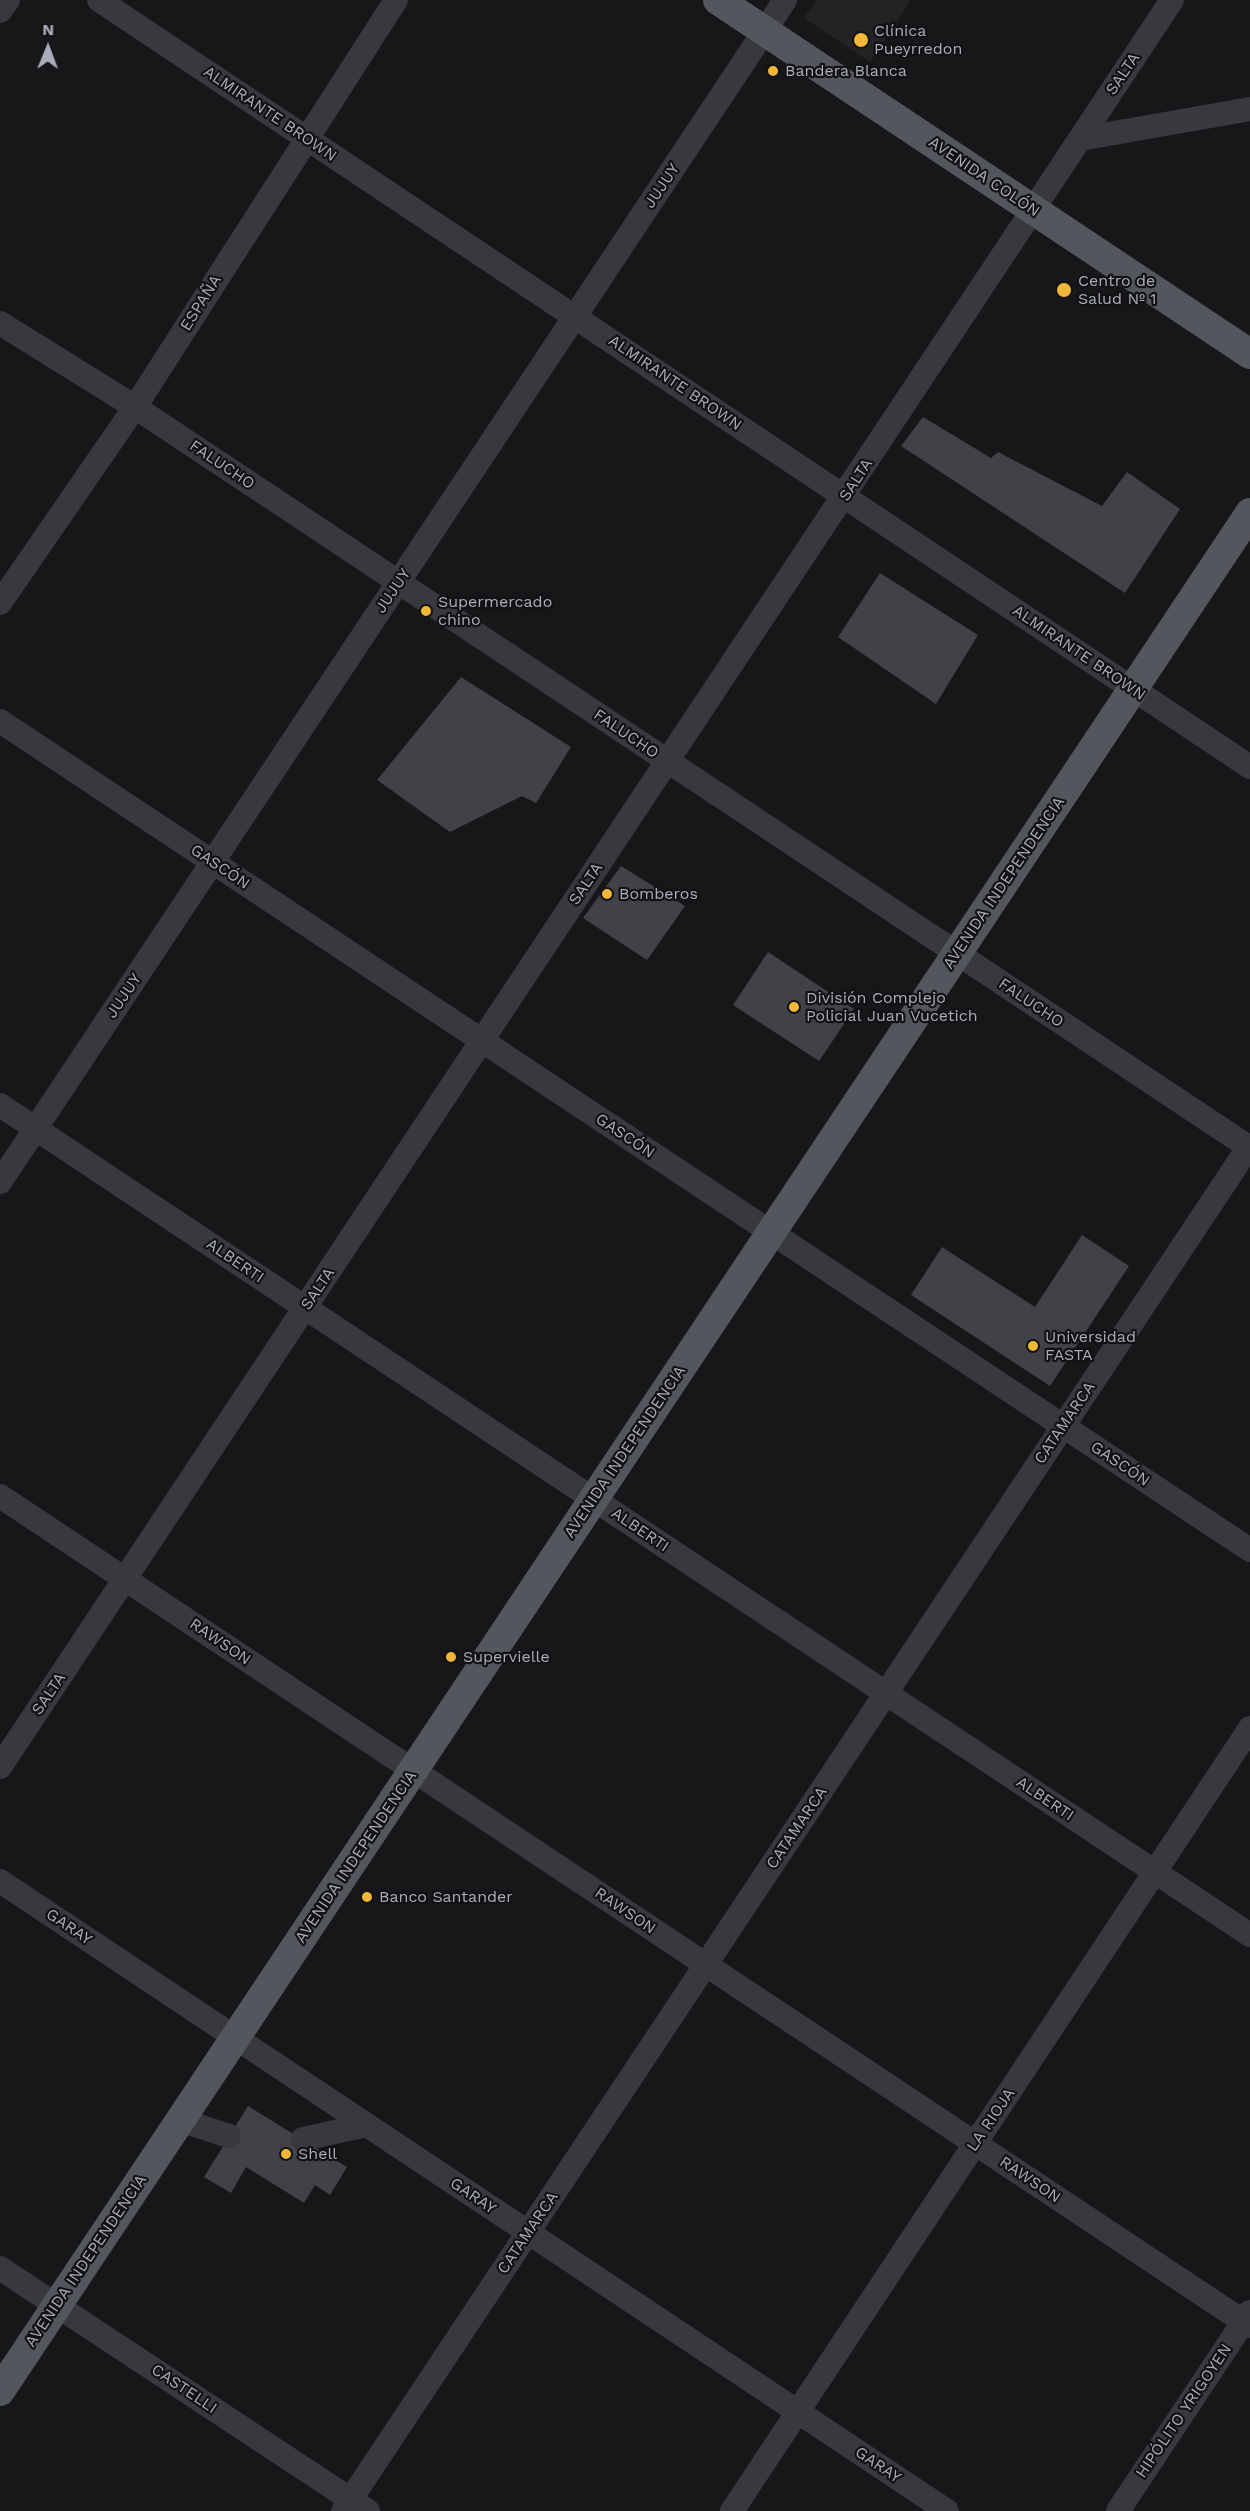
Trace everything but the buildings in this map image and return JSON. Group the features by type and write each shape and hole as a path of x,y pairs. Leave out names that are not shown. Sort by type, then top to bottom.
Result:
{"main road":[{"name":"AVENIDA COLÓN","path":"718,0 1250,354"},
{"name":"AVENIDA INDEPENDENCIA","path":"0,2391 1250,513"}],"street":[{"path":"0,11 8,0"},
{"name":"ALMIRANTE BROWN","path":"99,0 1250,767"},
{"name":"ESPAÑA","path":"0,603 135,407 396,0"},
{"name":"JUJUY","path":"0,1182 785,0"},
{"name":"SALTA","path":"0,1767 1172,0"},
{"path":"1080,139 1250,109"},
{"name":"FALUCHO","path":"0,323 135,407 1249,1147"},
{"name":"GASCÓN","path":"0,721 1250,1550"},
{"name":"ALBERTI","path":"0,1105 1250,1935"},
{"name":"CATAMARCA","path":"354,2507 528,2233 1249,1147"},
{"name":"RAWSON","path":"0,1496 975,2143 1248,2320"},
{"name":"LA RIOJA","path":"732,2511 1250,1728"},
{"name":"GARAY","path":"0,1881 947,2511"},
{"path":"180,2120 230,2136"},
{"path":"303,2139 367,2125"},
{"name":"CASTELLI","path":"0,2268 354,2507"},
{"name":"HIPÓLITO YRIGOYEN","path":"1118,2511 1248,2320"}],"shaded area":[{"name":"Clínica Pueyrredon","path":"816,0 911,0 870,62 804,18"}],"place":[{"name":"Clínica Pueyrredon","path":"861,40"},
{"name":"Bandera Blanca","path":"773,71"},
{"name":"Centro de Salud Nº 1","path":"1064,290"},
{"name":"Supermercado chino","path":"426,611"},
{"name":"Bomberos","path":"607,894"},
{"name":"División Complejo Policial Juan Vucetich","path":"794,1007"},
{"name":"Universidad FASTA","path":"1033,1346"},
{"name":"Supervielle","path":"451,1657"},
{"name":"Banco Santander","path":"367,1897"},
{"name":"Shell","path":"286,2154"}]}
